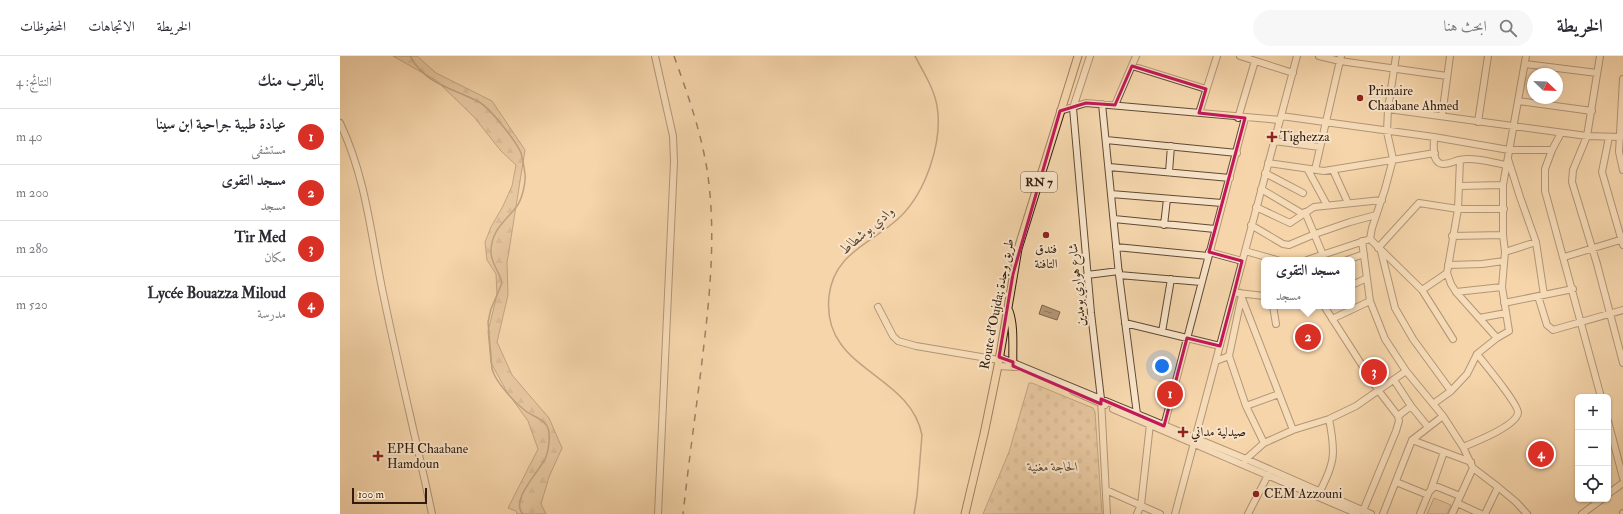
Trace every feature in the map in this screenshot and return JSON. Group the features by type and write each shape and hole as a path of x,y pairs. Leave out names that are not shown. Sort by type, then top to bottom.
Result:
{"main road":[{"name":"Route d'Oujda; طريق وجدة","path":"965,514 999,361 1018,249 1078,56"},
{"path":"1009,309 1012,325 1013,364"}],"street":[{"path":"655,56 673,136 674,158 658,514"},
{"name":"شارع هواري بومدين","path":"1090,56 1073,108 1101,402 1107,514"},
{"path":"1115,105 1136,56"},
{"path":"1199,113 1217,56"},
{"path":"1240,56 1293,73"},
{"path":"1264,443 1246,406 1229,356 1239,295 1242,261 1297,56"},
{"path":"1319,56 1340,58 1394,69 1448,76"},
{"path":"1370,239 1393,159 1387,132 1388,109 1396,56"},
{"path":"1442,116 1450,56"},
{"path":"1478,122 1488,56"},
{"path":"1434,404 1451,391 1467,374 1477,354 1497,338 1509,331 1510,328 1506,314 1502,287 1505,252 1503,235 1503,185 1526,56"},
{"path":"1600,56 1587,136 1573,170 1572,182 1611,313 1623,363"},
{"path":"1315,170 1340,58"},
{"path":"1238,118 1255,61"},
{"path":"1525,64 1597,73"},
{"path":"1132,66 1206,89"},
{"path":"1623,79 1621,151 1623,170"},
{"path":"1077,95 1086,103"},
{"path":"1518,101 1592,111"},
{"path":"1060,112 1086,103 1115,105 1238,118 1280,118 1325,123 1434,137 1510,150 1552,150"},
{"path":"1102,104 1119,273 1137,414"},
{"path":"1388,109 1561,133 1587,136 1622,136"},
{"path":"1163,428 1245,118"},
{"path":"340,123 352,148 363,186 394,348 432,514"},
{"path":"1561,133 1552,150 1545,170 1545,191 1601,394"},
{"path":"1434,137 1434,153 1440,163 1445,164 1460,160 1473,159 1506,165"},
{"path":"1564,257 1592,248 1622,241 1602,172 1609,137"},
{"path":"1106,140 1236,153"},
{"path":"1274,141 1320,147"},
{"path":"1169,172 1170,146"},
{"path":"1268,163 1308,170 1333,170 1434,153"},
{"path":"1508,157 1536,242 1541,295 1550,329 1557,330 1623,310"},
{"path":"1460,160 1458,209 1452,236 1447,273 1456,292 1497,338"},
{"path":"1109,167 1230,178"},
{"path":"1308,170 1327,205"},
{"path":"1333,170 1348,203"},
{"path":"1265,173 1303,193"},
{"path":"1459,186 1503,185"},
{"path":"1261,189 1304,213 1315,234 1323,255"},
{"path":"1111,194 1222,204"},
{"path":"1164,225 1167,199"},
{"path":"1256,207 1288,223 1292,223 1314,207 1382,200"},
{"path":"1380,249 1419,203 1458,209 1504,209"},
{"path":"1252,225 1283,244 1289,246 1315,234 1376,215"},
{"path":"1114,219 1215,229"},
{"path":"1452,236 1503,235"},
{"path":"1370,239 1422,290 1453,339"},
{"path":"1317,257 1370,239"},
{"path":"1362,241 1370,301 1385,339 1406,371 1443,416 1463,447 1472,465 1452,514"},
{"path":"1505,252 1536,242"},
{"path":"1116,246 1208,254 1242,261"},
{"path":"1380,249 1395,308 1413,339 1451,391"},
{"path":"1245,251 1266,257"},
{"path":"1355,257 1364,254"},
{"path":"1448,265 1482,264 1504,261"},
{"path":"1088,275 1119,273 1201,282"},
{"path":"1422,290 1447,273"},
{"path":"1355,283 1367,278"},
{"path":"1162,332 1172,279"},
{"path":"1456,292 1502,287"},
{"path":"1504,303 1573,289"},
{"path":"1239,295 1261,296"},
{"path":"1175,514 1220,346 1239,295"},
{"path":"1239,295 1294,430"},
{"path":"1355,308 1370,301"},
{"path":"878,308 890,331 898,341 916,346 1013,364 1150,424 1163,428"},
{"path":"1274,309 1276,324"},
{"path":"1326,309 1378,390 1398,416 1399,421 1360,512"},
{"path":"1332,318 1352,309"},
{"path":"1479,318 1506,314"},
{"path":"1125,323 1220,346"},
{"path":"1463,447 1502,428 1517,414 1518,411 1512,400 1477,354"},
{"path":"1216,361 1229,356"},
{"path":"999,361 1013,364"},
{"path":"1245,462 1264,443 1294,430 1329,419 1356,406 1406,371"},
{"path":"1394,380 1411,406 1428,427"},
{"path":"1246,406 1279,394"},
{"path":"1101,402 1137,414 1163,428 1195,442 1360,512 1371,514"},
{"path":"1398,416 1411,406"},
{"path":"1383,514 1412,440 1443,416"},
{"path":"1319,494 1332,467 1334,457 1333,438 1329,419"},
{"path":"1137,514 1141,505 1150,424"},
{"path":"1610,430 1623,478"},
{"path":"1412,440 1444,452 1472,465 1516,502 1527,514"},
{"path":"1420,514 1444,452"},
{"path":"1245,462 1268,475 1319,494"},
{"path":"1248,514 1268,475"},
{"path":"1396,482 1429,492 1438,487 1460,496"},
{"path":"1611,492 1623,483"},
{"path":"1485,514 1498,487"},
{"path":"1106,490 1160,514"},
{"path":"1582,514 1598,502"},
{"path":"1457,504 1481,514"}],"highlighted area":[{"path":"1132,66 1206,89 1199,113 1245,118 1209,252 1242,261 1234,293 1220,346 1187,338 1164,426 1101,399 1101,404 1013,366 1013,362 999,357 1013,274 1060,111 1086,103 1115,105"}],"green space":[{"path":"393,56 417,56 436,73 492,101 525,150 507,263 508,295 497,342 512,375 549,418 562,448 549,477 541,504 546,514 517,514 516,511 508,508 538,449 528,421 507,392 491,363 488,331 497,295 496,274 487,260 485,242 512,186 516,165 501,151 474,117 437,81"},
{"name":"الحاجة مغنية","path":"1029,383 1093,408 1095,412 1102,514 983,514 1009,452"},
{"path":"1434,498 1451,505 1447,514 1427,514"}],"water":[{"path":"1042,305 1060,312 1057,320 1039,314"}],"waterway":[{"path":"410,56 416,66 431,79 484,105 508,133 522,156 525,178 522,195 517,206 493,238 491,256 502,283 491,309 488,322 492,369 497,380 517,403 547,426 549,433 549,446 546,457 527,485 520,501 520,508 523,514"},
{"name":"وادي بوشطاط","path":"914,514 922,435 914,414 901,397 852,356 838,340 830,321 829,296 832,281 838,269 856,250 900,217 918,194 925,180 935,150 938,120 937,106 931,86 915,56"}],"railway":[{"path":"674,56 702,145 708,176 712,226 712,252 708,302 683,514"}],"place":[{"name":"Primaire Chaabane Ahmed","path":"1360,98"},
{"name":"Tighezza","path":"1272,137"},
{"name":"فندق التافنة","path":"1046,235"},
{"name":"مسجد التقوى","path":"1308,337"},
{"name":"Tir Med","path":"1374,372"},
{"name":"عيادة طبية جراحية ابن سينا","path":"1170,394"},
{"name":"صيدلية مداني","path":"1183,432"},
{"name":"Lycée Bouazza Miloud","path":"1541,454"},
{"name":"EPH Chaabane Hamdoun","path":"378,456"},
{"name":"CEM Azzouni","path":"1256,494"}]}
